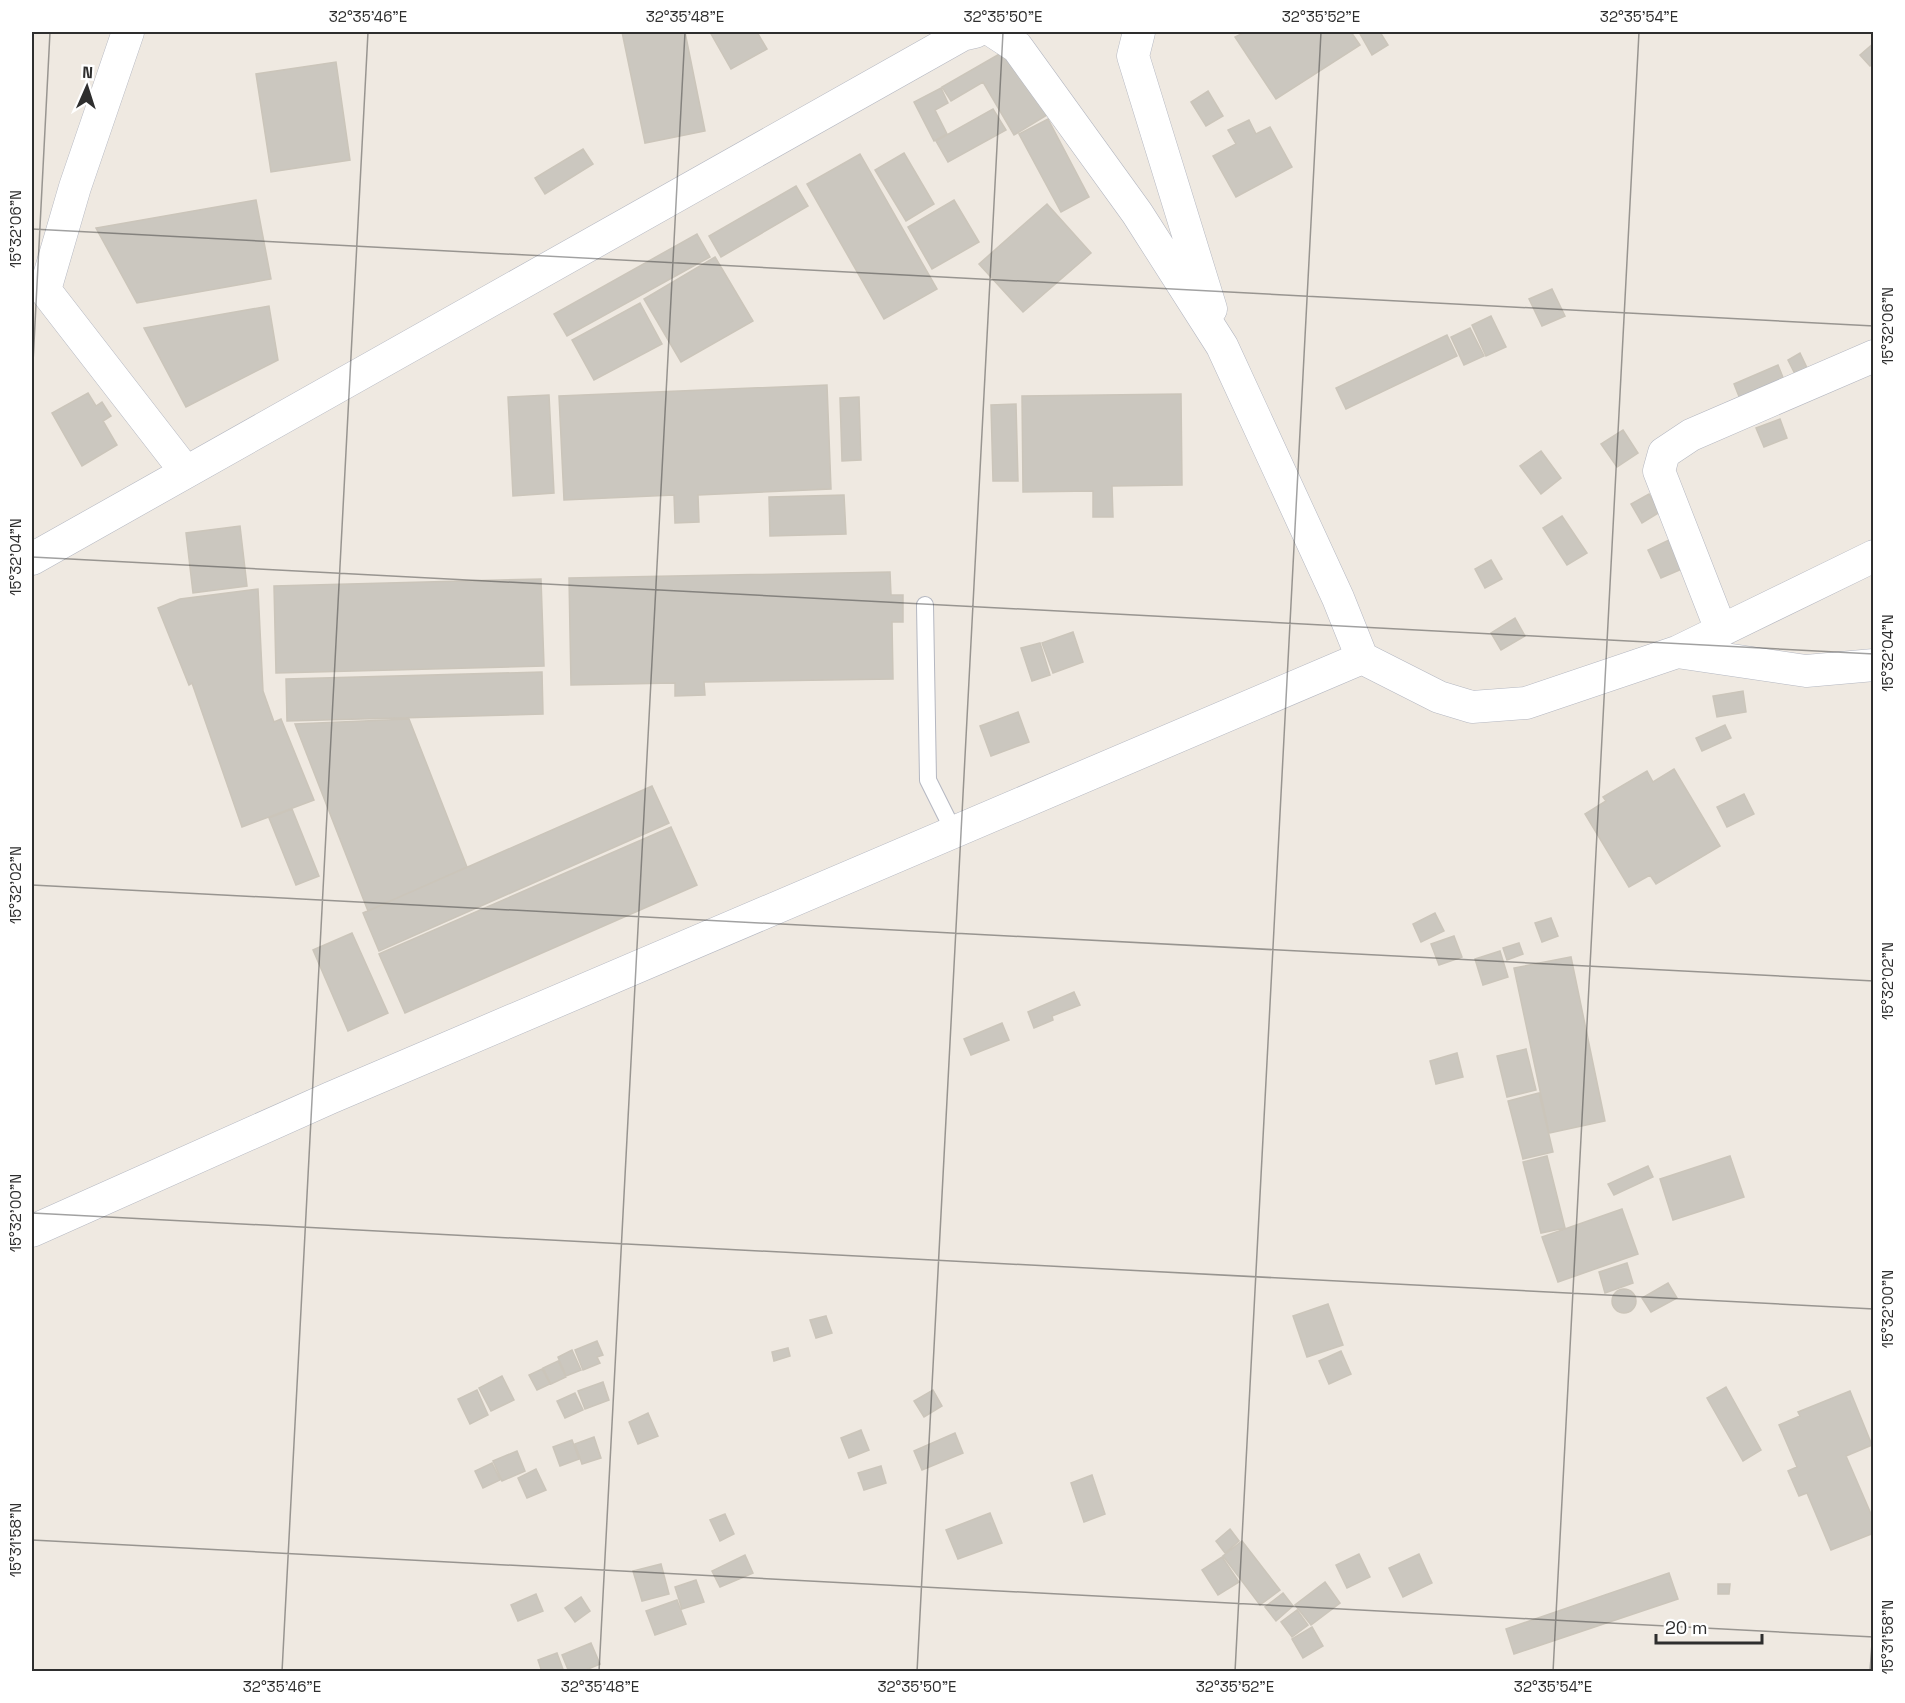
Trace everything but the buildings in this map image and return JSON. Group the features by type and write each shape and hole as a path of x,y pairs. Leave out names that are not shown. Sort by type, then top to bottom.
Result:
{"street":[{"path":"128,32 38,294 186,472"},
{"path":"32,559 962,35 975,32"},
{"path":"994,32 1017,47 1023,55 1137,213 1222,346"},
{"path":"1139,32 1133,56 1222,346 1338,598 1362,658 1439,697 1472,707 1526,703 1677,652 1874,556"},
{"path":"1721,630 1659,471 1664,453 1690,435 1874,356"},
{"path":"1677,652 1806,671 1874,665"},
{"path":"32,1231 330,1098 1362,658"}],"lane":[{"path":"926,605 928,780 954,832"}]}
